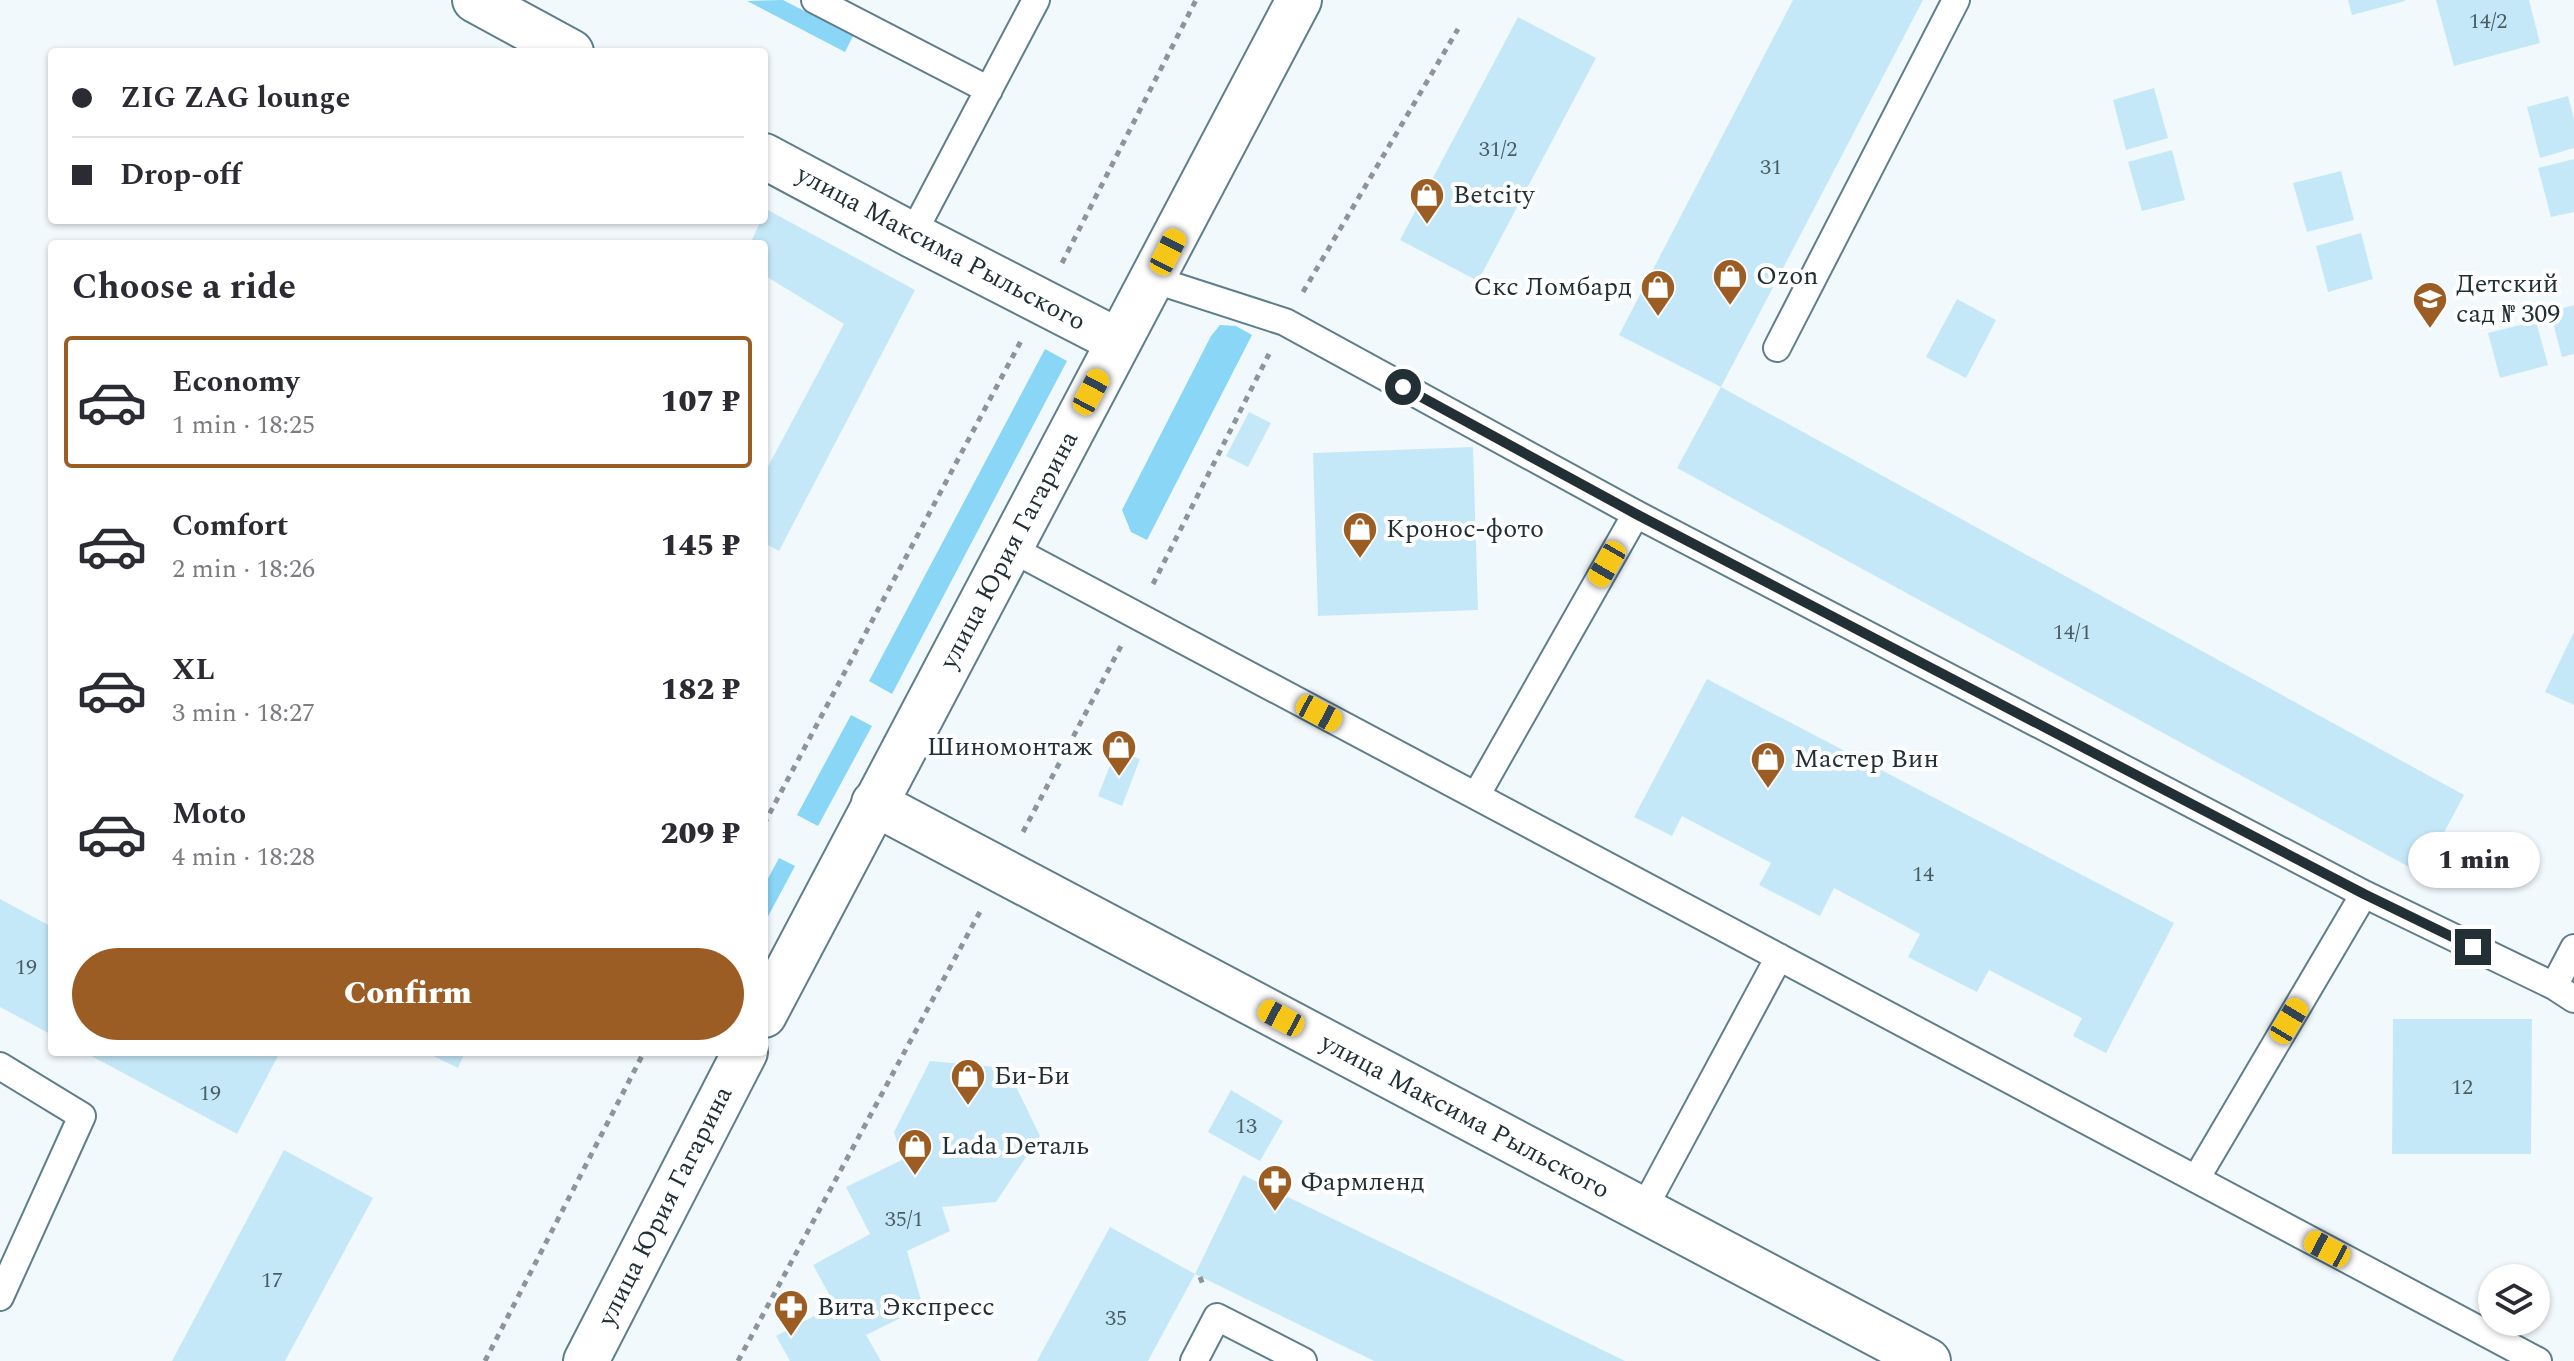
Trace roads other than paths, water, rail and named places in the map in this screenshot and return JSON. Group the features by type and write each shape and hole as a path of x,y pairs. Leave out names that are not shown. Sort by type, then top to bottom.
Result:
{"street":[{"path":"475,0 564,48"},
{"name":"улица Юрия Гагарина","path":"768,1007 1299,0"},
{"name":"улица Максима Рыльского","path":"768,158 1118,341"},
{"name":"улица Максима Рыльского","path":"874,803 1928,1361"},
{"name":"улица Юрия Гагарина","path":"586,1361 743,1056"}],"lane":[{"path":"815,0 989,90"},
{"path":"912,235 1036,0"},
{"path":"1777,348 1956,0"},
{"path":"1152,279 1285,322 1636,514 2364,894 2564,992 2574,948"},
{"path":"1476,796 1636,514"},
{"path":"1010,548 2538,1361"},
{"path":"2196,1179 2364,894"},
{"path":"1643,1210 1779,957"},
{"path":"0,1066 82,1116 0,1297"},
{"path":"1194,1361 1217,1317 1303,1361"}],"place":[{"name":"Betcity","path":"1427,226"},
{"name":"Ozon","path":"1730,307"},
{"name":"Скс Ломбард","path":"1658,318"},
{"name":"Детский сад № 309","path":"2430,330"},
{"name":"Кронос-фото","path":"1360,560"},
{"name":"Шиномонтаж","path":"1119,778"},
{"name":"Мастер Вин","path":"1768,790"},
{"name":"Би-Би","path":"968,1107"},
{"name":"Lada Dеталь","path":"915,1177"},
{"name":"Фармленд","path":"1275,1213"},
{"name":"Вита Экспресс","path":"791,1338"}]}
